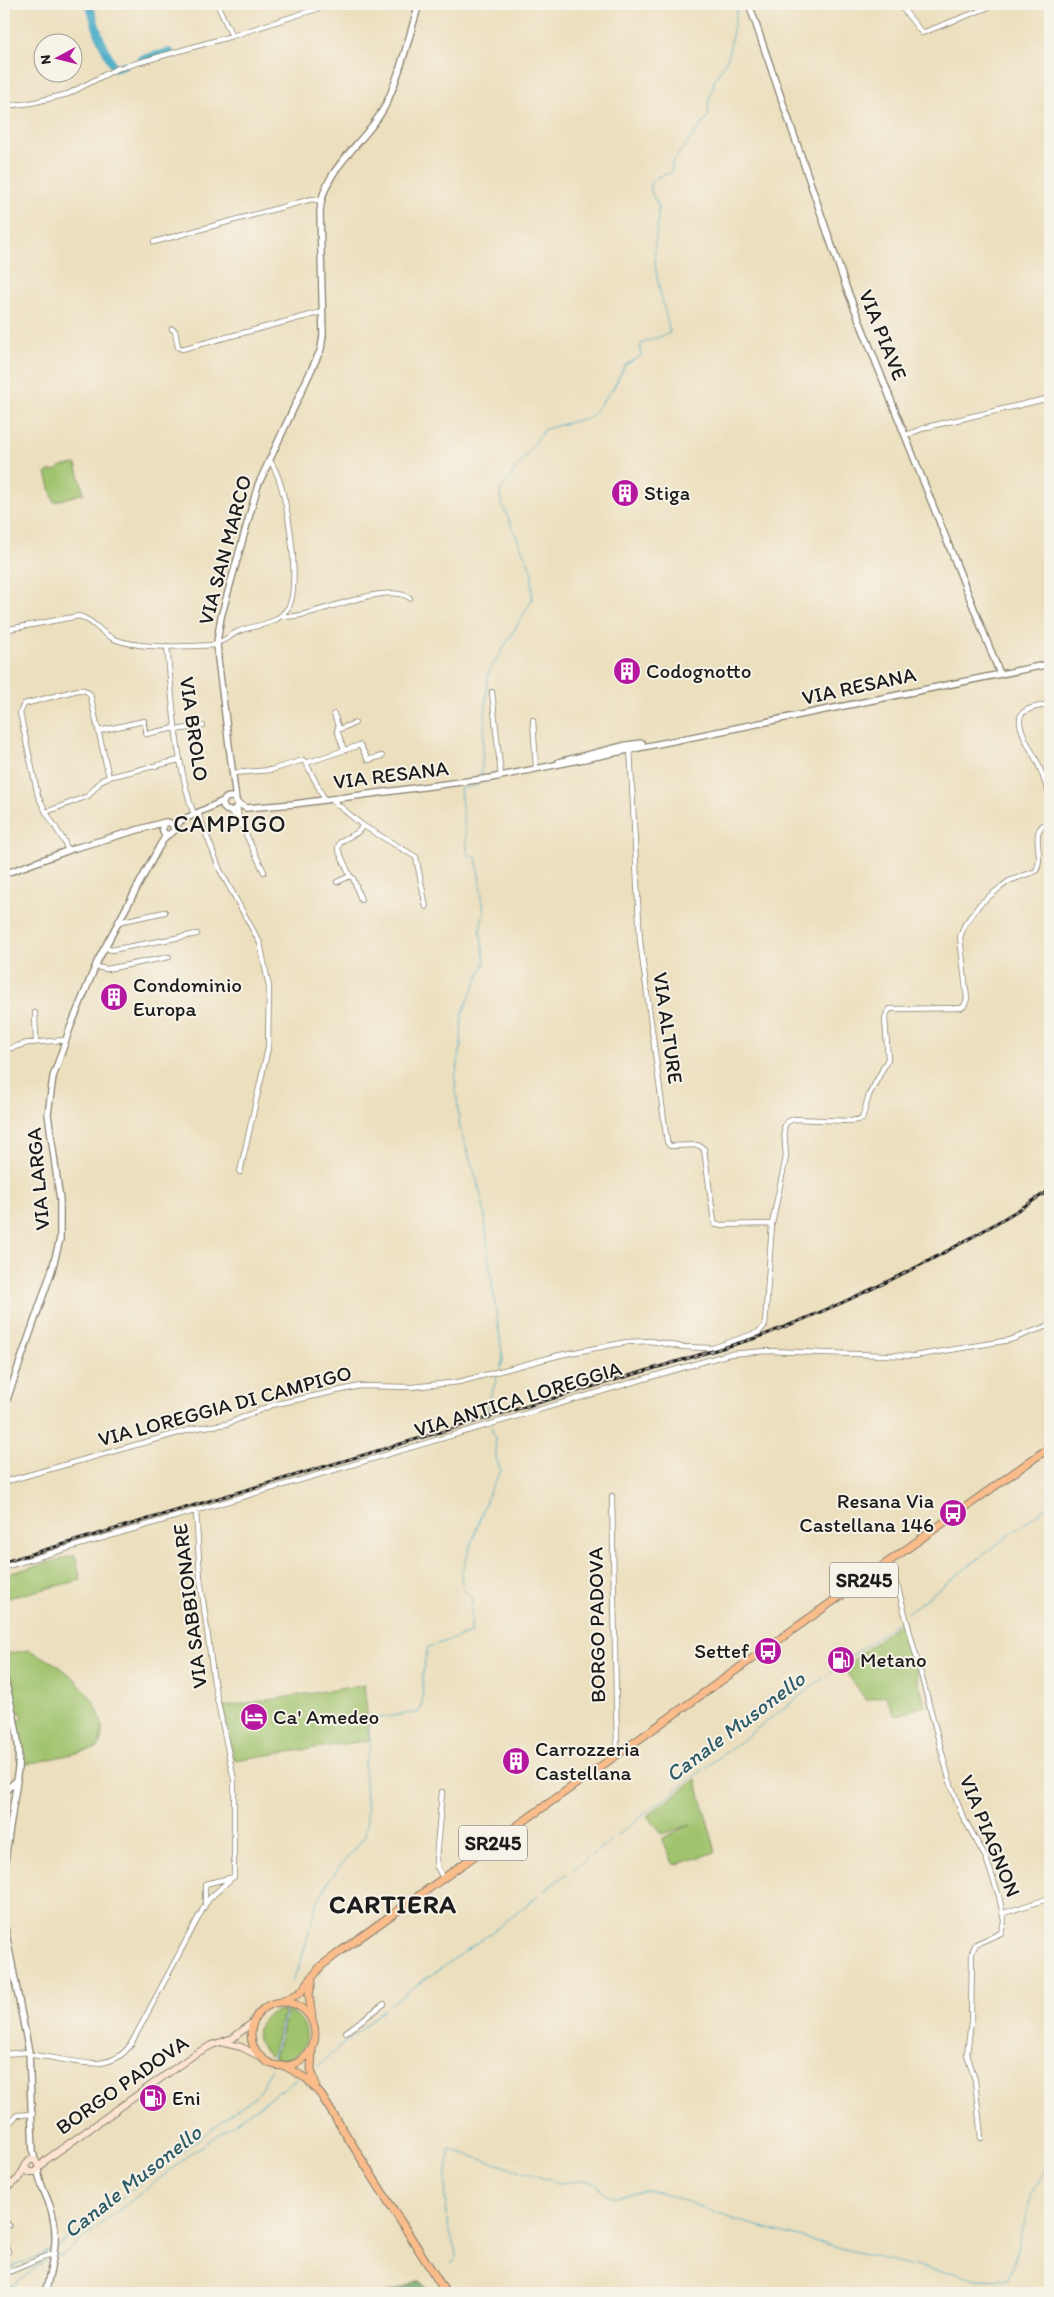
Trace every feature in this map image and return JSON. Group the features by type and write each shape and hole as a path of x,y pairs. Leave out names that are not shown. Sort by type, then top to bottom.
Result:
{"main road":[{"name":"SR245","path":"281,2002 300,1993 327,1961 1050,1448"},
{"path":"314,1975 310,1995 315,2035 312,2047 312,2071 321,2095"},
{"path":"312,2047 302,2060 285,2066 274,2065 259,2056 251,2040 253,2022 264,2008 281,2002 298,2006 307,2014 313,2024"},
{"name":"BORGO PADOVA","path":"35,2171 46,2160 195,2054 235,2037 253,2022"},
{"name":"BORGO PADOVA","path":"220,2043 241,2046 259,2056"},
{"path":"285,2066 307,2079 321,2095 446,2293"},
{"path":"35,2171 36,2160"},
{"name":"BORGO PADOVA","path":"26,2164 36,2160 46,2160"},
{"path":"4,2190 20,2176 26,2164 35,2171"},
{"path":"20,2176 35,2171"}],"street":[{"path":"217,4 232,36"},
{"path":"4,106 30,103 68,94 116,69 232,36 332,4"},
{"name":"VIA SAN MARCO","path":"234,807 234,782 217,644 222,613 256,491 321,349 320,220 322,200 332,176 386,103 419,4"},
{"name":"VIA PIAVE","path":"749,4 846,287 1000,674"},
{"path":"899,4 922,33 997,4"},
{"path":"154,242 312,200 322,200"},
{"path":"172,329 175,331 178,348 182,349 322,312"},
{"path":"906,435 927,427 1050,398"},
{"path":"4,630 79,616 88,618 104,633 118,640 167,646 217,644 242,630 275,620 282,615 291,603 294,576 288,517 273,466 269,460"},
{"path":"282,615 292,617 344,602 392,593 410,598"},
{"name":"VIA BROLO","path":"167,646 182,780 194,814 220,870 260,943 269,987 268,1048 240,1172"},
{"name":"VIA RESANA","path":"225,799 233,797 234,807 246,808 501,776 630,746 674,741 1000,674 1050,666"},
{"path":"68,851 46,812 36,788 32,759 20,713 22,706 28,702 84,690 92,698 109,777"},
{"path":"492,692 501,776"},
{"path":"1050,704 1026,711 1020,718 1025,739 1038,764 1050,796"},
{"path":"334,714 344,750"},
{"path":"533,720 536,768"},
{"path":"99,731 144,722 146,734 203,726"},
{"path":"339,729 355,724"},
{"path":"306,763 360,745 368,760 382,756"},
{"name":"VIA ALTURE","path":"630,746 641,948 667,1142 670,1146 698,1145 704,1149 714,1222 716,1225 772,1224"},
{"path":"46,812 88,796 102,780 109,777 179,760"},
{"path":"233,773 271,770 303,760 328,799 362,826 416,857 426,907"},
{"path":"4,874 68,851 209,809 225,799 234,782"},
{"path":"225,799 234,807 264,872"},
{"path":"209,809 234,807"},
{"name":"VIA LARGA","path":"4,1408 52,1270 59,1241 60,1208 48,1107 52,1081 66,1040 96,967 161,843 164,832 174,829 178,822 194,814"},
{"path":"167,822 173,825 174,829"},
{"path":"149,826 157,826 164,832 167,822"},
{"name":"VIA LOREGGIA DI CAMPIGO","path":"4,1482 196,1428 227,1424 272,1405 360,1386 412,1387 451,1383 493,1374 560,1355 606,1346 645,1341 710,1348 760,1332 765,1325 772,1224 786,1158 785,1124 793,1119 851,1121 862,1118 869,1095 888,1059 885,1018 886,1013 890,1009 961,1008 964,1006 967,999 961,932 980,904 995,891 1009,881 1036,871 1040,858 1038,830 1041,826 1050,822"},
{"path":"362,826 359,832 340,841 338,845 338,849 362,900"},
{"path":"337,882 350,876"},
{"path":"118,922 165,912"},
{"path":"105,947 111,950 197,934"},
{"path":"96,967 107,969 169,958"},
{"path":"35,1014 36,1042"},
{"path":"4,1050 36,1042 66,1040"},
{"name":"VIA ANTICA LOREGGIA","path":"4,1567 729,1354 768,1351 914,1356 1010,1340 1050,1325"},
{"name":"BORGO PADOVA","path":"612,1496 617,1749 619,1753"},
{"name":"VIA SABBIONARE","path":"196,1510 200,1578 214,1682 234,1780 234,1877"},
{"name":"VIA PIAGNON","path":"886,1564 898,1588 948,1779 962,1815 992,1873 1004,1913 1004,1927 1001,1933 976,1944 972,1952 971,2022 967,2054 975,2080 981,2138"},
{"path":"4,1676 16,1729 17,1774 4,1867"},
{"path":"14,1801 11,1794 4,1791 14,1783 17,1774"},
{"path":"442,1792 436,1859 437,1867 443,1878"},
{"path":"205,1906 205,1884 234,1877"},
{"path":"4,2054 30,2053 101,2064 120,2058 131,2044 210,1898 234,1877"},
{"path":"1004,1913 1050,1898"},
{"path":"4,1923 30,2053 33,2149 36,2160"},
{"path":"346,2032 384,2004"},
{"path":"4,2129 17,2115 33,2114"},
{"path":"4,2116 12,2120"},
{"path":"26,2164 33,2149"},
{"path":"35,2171 53,2216 54,2251 45,2293"},
{"path":"4,2218 10,2226"},
{"path":"4,2240 8,2252"},
{"path":"4,2274 54,2251"}],"green space":[{"path":"76,464 84,493 54,502 46,473 50,470 51,472 59,469 59,467"},
{"path":"75,1555 81,1580 4,1599 4,1575"},
{"path":"902,1621 925,1705 897,1716 894,1715 886,1695 866,1700 843,1668"},
{"path":"29,1650 54,1663 76,1680 85,1690 98,1712 102,1724 102,1736 98,1748 19,1766 17,1720 23,1718 21,1712 17,1712 6,1667 9,1665 8,1660 4,1660 4,1654"},
{"path":"364,1685 370,1740 234,1760 223,1707"},
{"path":"696,1779 716,1852 674,1865 662,1840 691,1824 663,1834 647,1816"},
{"path":"280,2010 284,2011 271,2056 260,2044 258,2030 265,2018"},
{"path":"288,2011 298,2017 304,2025 305,2042 295,2056 285,2059 274,2058"},
{"path":"420,2281 431,2293 385,2293"}],"waterway":[{"path":"89,4 100,38 114,68 124,65"},
{"path":"481,775 488,674 532,600 532,571 501,502 500,491 545,429 590,417 614,387 625,365 641,356 640,347 642,343 670,333 654,257 658,207 650,185 656,178 672,172 672,163 708,117 709,100 715,79 728,57 738,4"},
{"path":"142,59 170,52"},
{"path":"480,783 479,785 460,789 468,855 476,856 484,910 480,930 485,962 462,1014 461,1047 455,1079 460,1129 477,1180 485,1214 488,1255 503,1360 500,1369"},
{"path":"487,1416 487,1406 497,1376"},
{"path":"292,1981 300,1964 317,1903 329,1880 365,1836 367,1818 364,1764 371,1745 368,1730 370,1724 379,1718 419,1712 422,1705 423,1670 428,1647 471,1633 472,1598 463,1589 461,1574 490,1490 501,1471 496,1458 495,1438 491,1427"},
{"name":"Canale Musonello","path":"907,1613 1050,1504"},
{"name":"Canale Musonello","path":"616,1836 897,1622"},
{"name":"Canale Musonello","path":"572,1870 611,1840"},
{"name":"Canale Musonello","path":"545,1890 566,1874"},
{"name":"Canale Musonello","path":"389,2005 492,1932 538,1896"},
{"name":"Canale Musonello","path":"318,2066 384,2009"},
{"path":"273,2057 286,2010"},
{"path":"56,2248 255,2096 262,2089 270,2069"},
{"name":"Canale Musonello","path":"54,2258 62,2255 192,2153 297,2079"},
{"path":"452,2264 457,2256 449,2229 445,2198 449,2149 559,2183 591,2180 597,2184 603,2193 610,2197 648,2190 661,2192 735,2220 883,2259 932,2270 951,2271 977,2279 1007,2280 1013,2267 1032,2193 1050,2163"},
{"path":"4,2271 53,2249"},
{"name":"Canale Musonello","path":"4,2278 51,2259"},
{"path":"4,2291 42,2264"},
{"path":"394,2293 421,2284"}],"railway":[{"path":"4,1562 756,1338 833,1307 907,1272 979,1233 1050,1190"}],"place":[{"name":"Stiga","path":"625,493"},
{"name":"Codognotto","path":"627,671"},
{"name":"Condominio Europa","path":"114,997"},
{"name":"Resana Via Castellana 146","path":"953,1513"},
{"name":"Settef","path":"768,1651"},
{"name":"Metano","path":"841,1660"},
{"name":"Ca' Amedeo","path":"254,1717"},
{"name":"Carrozzeria Castellana","path":"516,1761"},
{"name":"Eni","path":"153,2098"}],"district":[{"name":"CAMPIGO","path":"230,824"},
{"name":"CARTIERA","path":"393,1904"}]}
